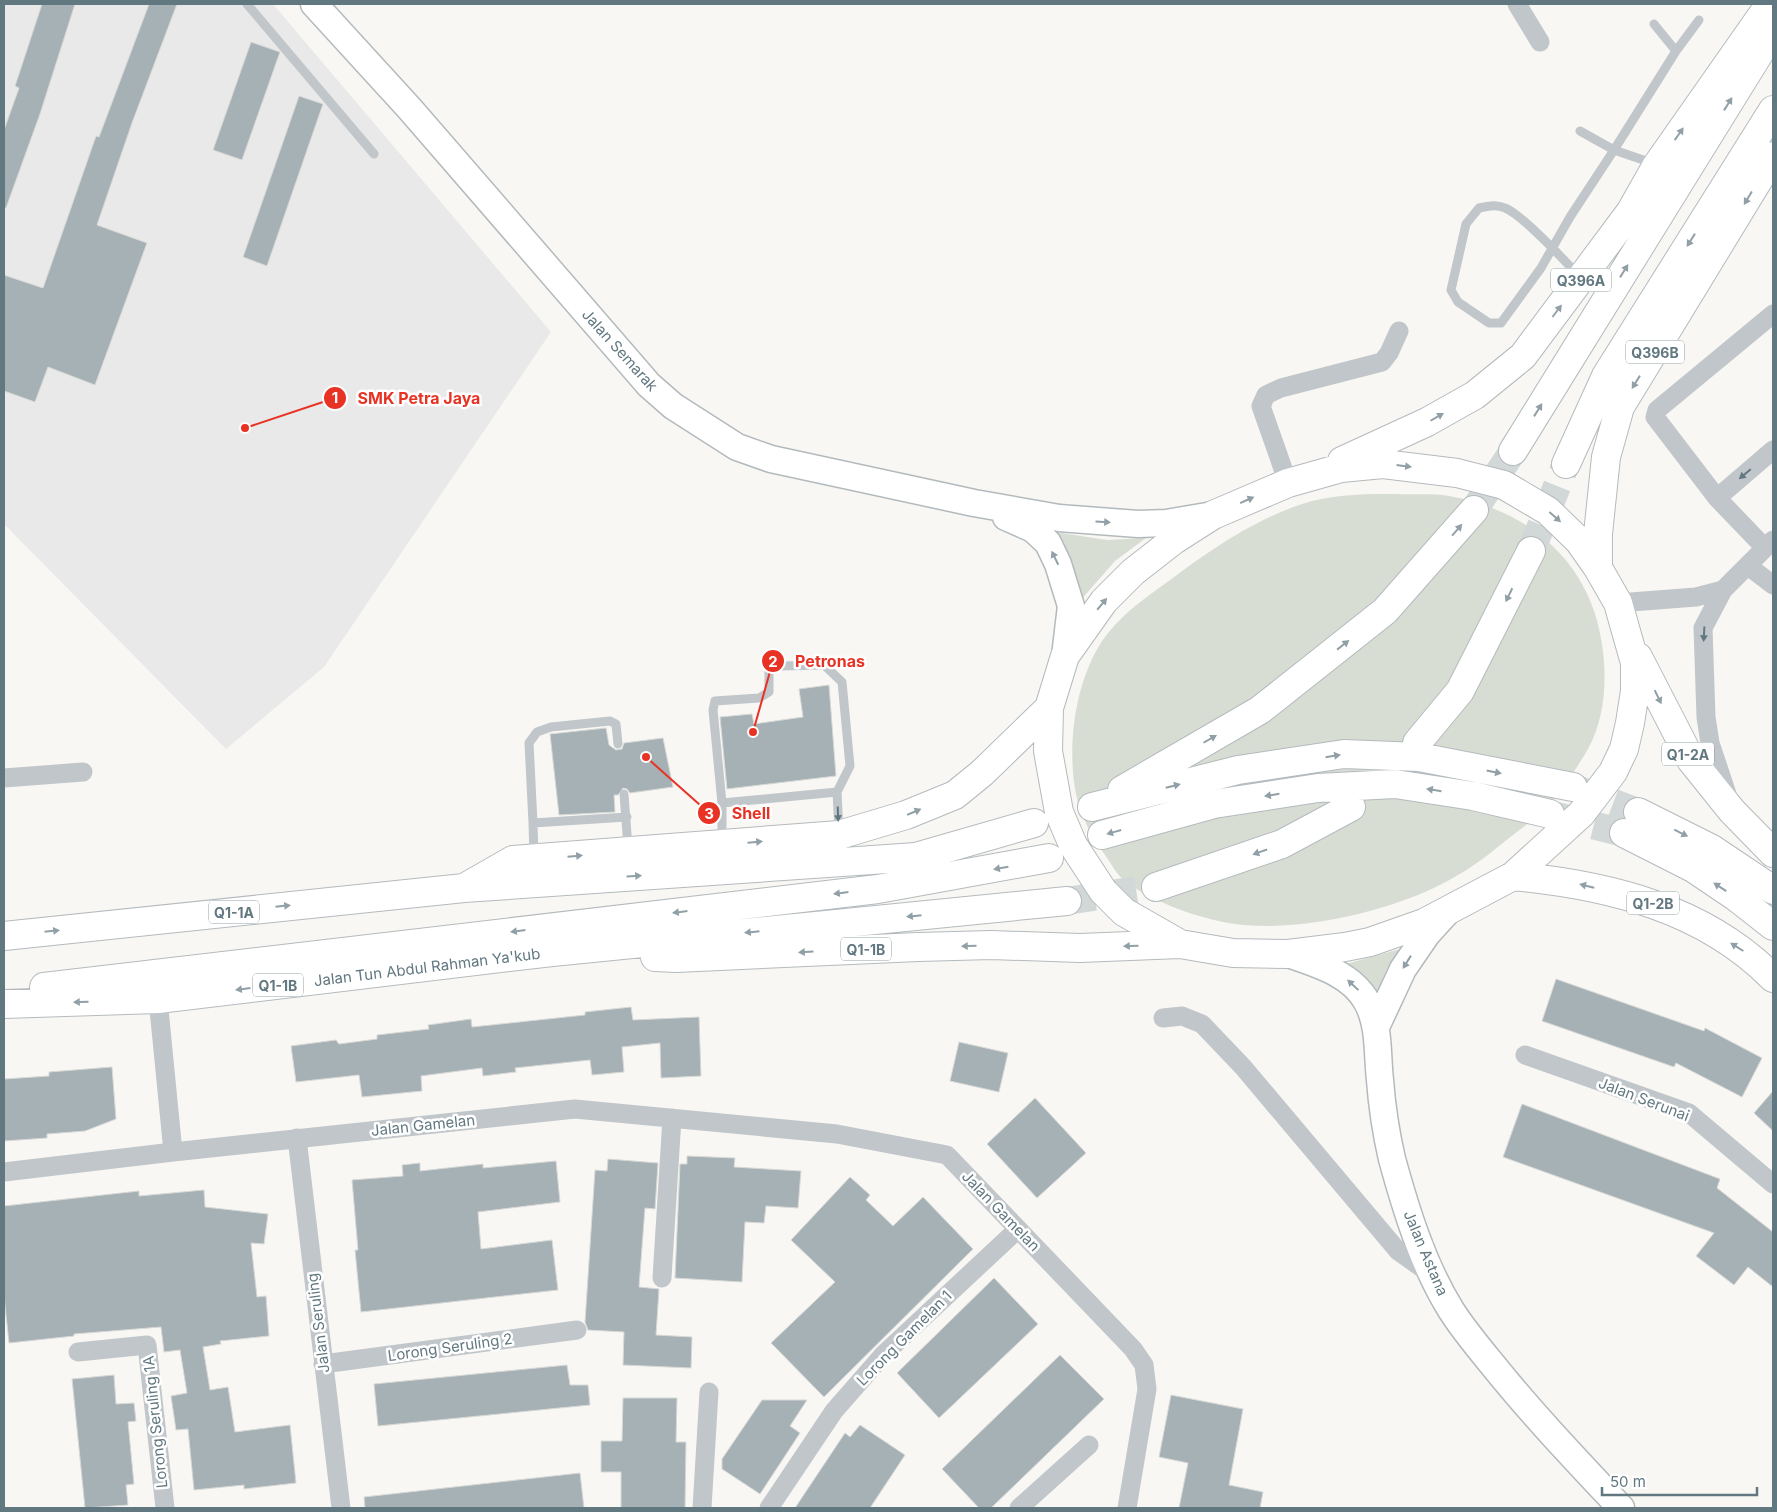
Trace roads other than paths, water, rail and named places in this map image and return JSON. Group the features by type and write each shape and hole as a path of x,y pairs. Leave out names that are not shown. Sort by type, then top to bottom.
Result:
{"main road":[{"name":"Jalan Semarak","path":"314,4 416,116 649,385 673,406 737,447 771,459 1038,515 1097,522 1138,524 1166,523 1213,515"},
{"name":"Q396A","path":"1313,474 1427,422 1475,395 1523,356 1582,279 1631,210 1657,165 1765,11 1773,4"},
{"path":"1513,451 1773,31"},
{"path":"1566,464 1606,376 1773,110"},
{"name":"Q396B","path":"1598,568 1598,534 1606,457 1620,407 1773,156"},
{"path":"974,503 1033,529 1048,543 1066,584 1071,606 1065,656 1049,708 1048,751 1050,773 1059,812 1073,845 1098,884 1124,912 1180,944 1233,953 1288,954 1345,948 1370,942 1424,923 1513,876 1581,814 1613,772 1624,749 1635,691 1635,664 1618,603 1598,568 1565,525 1548,510 1504,486 1457,473 1384,464 1313,474 1213,515 1174,540 1122,583 1104,601 1065,656"},
{"path":"1474,510 1385,611 1260,710 1092,807 1238,770 1344,754 1419,757 1573,787"},
{"path":"1417,743 1460,691 1531,551"},
{"name":"Q1-2A","path":"1629,637 1691,760 1732,811 1773,853"},
{"name":"Q1-1A","path":"4,936 464,888 513,860 839,835 906,816 954,795 982,773 1049,708"},
{"path":"1102,835 1214,804 1318,788 1395,784 1473,796 1550,814"},
{"path":"1156,888 1282,844 1350,807"},
{"path":"1773,890 1712,848 1631,822 1736,897 1773,926"},
{"path":"464,888 916,857 1034,823"},
{"path":"4,992 878,889 1049,858"},
{"name":"Q1-2B","path":"1513,876 1564,881 1651,902 1692,919 1751,956 1773,978"},
{"path":"552,952 1067,901"},
{"path":"1376,1027 1402,969 1426,934 1448,910"},
{"name":"Q1-1B","path":"552,952 676,958 991,945 1080,948 1180,944"},
{"name":"Jalan Tun Abdul Rahman Ya'kub","path":"4,1004 158,999 552,952"},
{"path":"1288,954 1319,964 1354,985 1367,1002 1376,1027"},
{"name":"Jalan Astana","path":"1376,1027 1384,1119 1392,1157 1407,1209 1432,1276 1451,1310 1501,1376 1547,1430 1621,1508"}],"street":[{"path":"1517,4 1540,42"},
{"path":"1732,811 1710,743 1705,697 1702,628 1723,590 1769,544 1717,498 1659,425 1655,417 1657,410 1773,314"},
{"path":"1288,483 1262,406 1266,395 1281,388 1382,362 1389,353 1399,331"},
{"path":"1717,498 1773,450"},
{"path":"1748,566 1773,585"},
{"path":"1618,603 1696,597 1723,590"},
{"path":"4,778 83,772"},
{"path":"158,999 173,1152"},
{"path":"1163,1018 1182,1016 1202,1024 1243,1067 1398,1251 1432,1276"},
{"name":"Jalan Serunai","path":"1525,1055 1689,1113 1773,1184"},
{"name":"Jalan Gamelan","path":"4,1172 297,1138 576,1109 837,1134 947,1155 1133,1349 1144,1365 1147,1389 1127,1508"},
{"path":"662,1278 672,1118"},
{"name":"Jalan Seruling","path":"297,1138 341,1508"},
{"name":"Lorong Gamelan 1","path":"769,1508 834,1411 883,1355 1018,1229"},
{"name":"Lorong Seruling 2","path":"323,1364 577,1330"},
{"name":"Lorong Seruling 1A","path":"78,1352 147,1345 165,1508"},
{"path":"702,1508 709,1392"},
{"path":"1019,1508 1089,1445"}],"lane":[{"path":"247,4 374,154"},
{"path":"1582,279 1552,247 1508,208 1494,205 1479,208 1466,224 1451,290 1458,302 1489,323 1501,323 1541,268 1552,247 1676,52 1699,20"},
{"path":"1654,24 1676,52"},
{"path":"1580,131 1614,150 1657,165"},
{"path":"722,844 722,802 713,710 715,701 759,698 769,692 769,671 780,666 824,665 842,682 850,766 837,792 839,835"},
{"path":"534,859 530,743 537,732 551,727 610,720 616,724 618,744"},
{"path":"722,802 837,792"},
{"path":"624,794 628,852"},
{"path":"533,823 627,816"}],"tunnel":[{"path":"1474,510 1513,451"},
{"path":"1531,551 1566,464"},
{"path":"1574,788 1638,812"},
{"path":"1553,815 1624,833"},
{"path":"1067,901 1156,887"}],"place":[{"name":"SMK Petra Jaya","path":"245,428"},
{"name":"Petronas","path":"753,732"},
{"name":"Shell","path":"646,757"}]}
